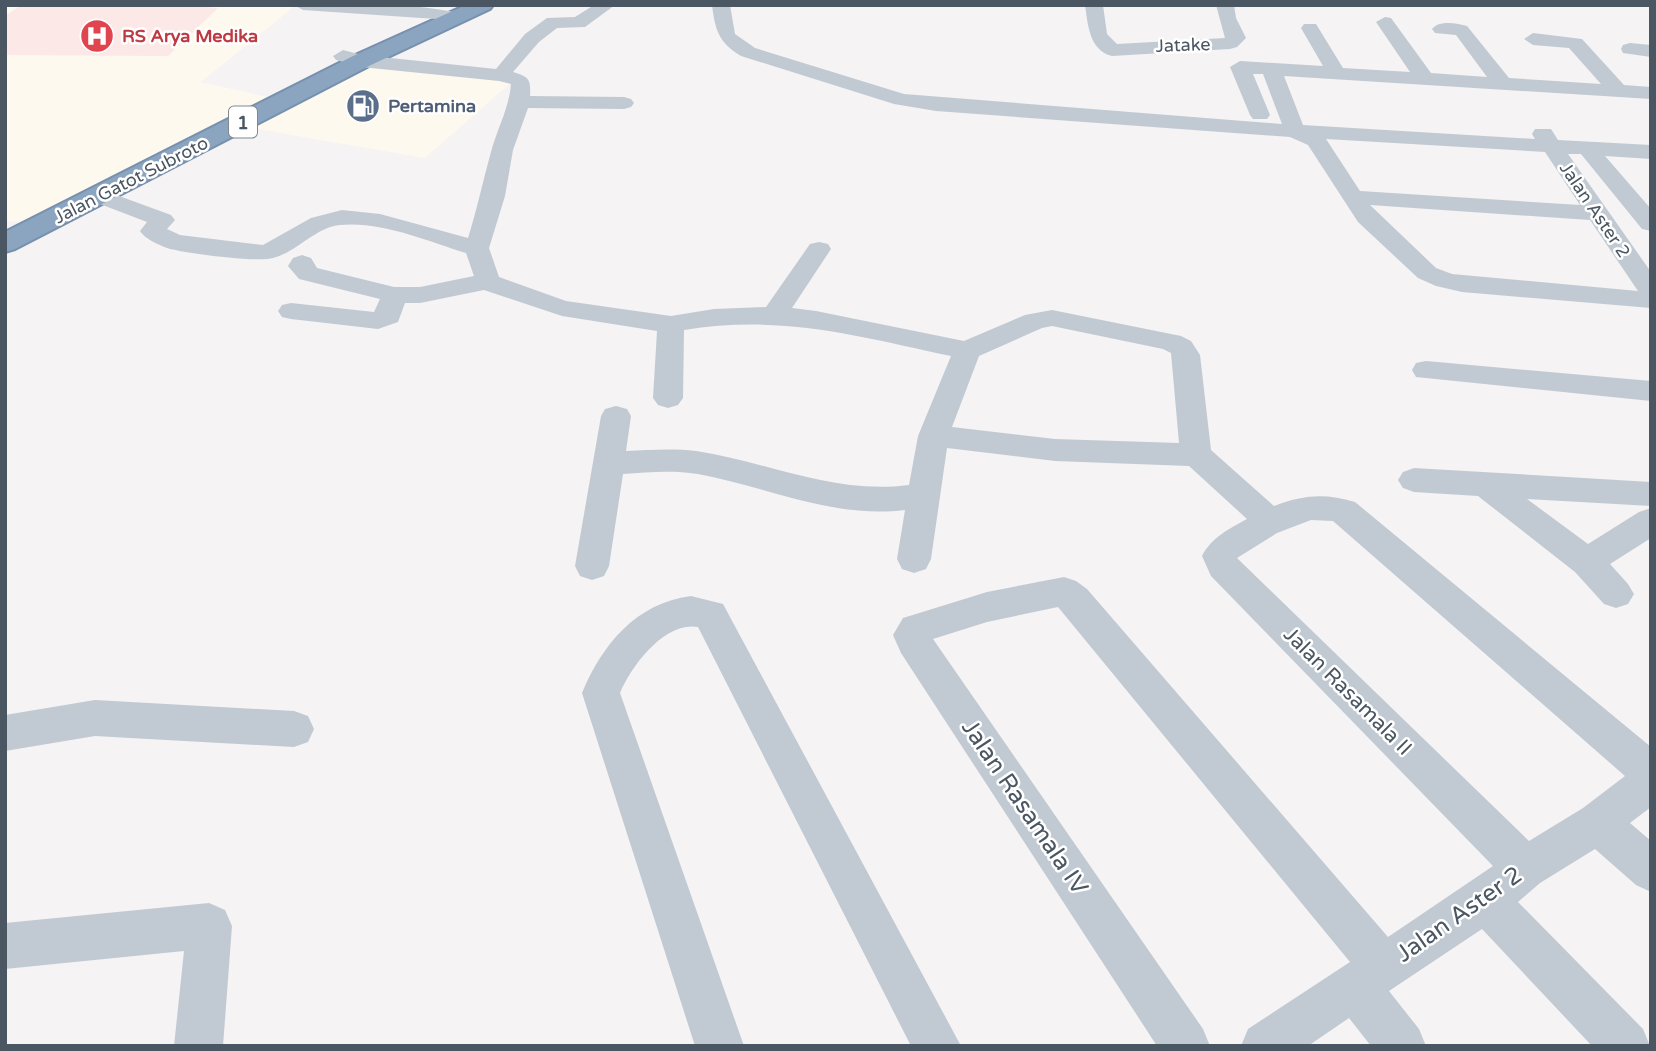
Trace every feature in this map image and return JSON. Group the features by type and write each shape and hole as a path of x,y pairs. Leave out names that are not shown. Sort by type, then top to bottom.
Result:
{"highway":[{"name":"Jalan Gatot Subroto","path":"5,224 449,12 483,5"},
{"name":"Jalan Gatot Subroto","path":"5,243 100,196 352,59"}],"street":[{"path":"303,5 449,12"},
{"path":"501,75 532,38 553,22 579,23 606,5"},
{"path":"721,5 724,32 731,43 748,52 908,96 967,107 1309,128 1546,138 1651,136"},
{"path":"742,5 739,28 755,42 908,96 1260,115 1309,128"},
{"name":"Jatake","path":"1094,5 1098,35 1112,50 1230,43 1237,38 1227,18 1225,5"},
{"path":"1385,22 1425,79"},
{"path":"1310,28 1338,75"},
{"path":"1441,29 1461,30 1503,84"},
{"path":"1533,39 1575,43 1618,91"},
{"path":"1630,49 1651,51"},
{"path":"352,59 501,75 521,81 520,102 502,150 493,196 477,248 488,281 500,288 562,308 671,324 714,317 774,315 816,319 967,351 1035,321 1052,318 1171,342 1181,347 1186,355 1196,455"},
{"path":"1260,115 1240,67 1651,93"},
{"path":"1270,69 1366,217 1427,273 1445,281 1651,300"},
{"path":"520,102 624,103"},
{"path":"1546,138 1587,148 1651,152"},
{"name":"Jalan Aster 2","path":"1546,138 1651,291"},
{"path":"1587,148 1649,220"},
{"path":"100,196 163,220 152,231 174,242 265,253 326,220 353,217 477,248"},
{"path":"1351,197 1597,213"},
{"path":"774,315 820,249"},
{"path":"302,263 301,266 308,274 394,295 420,295 488,281"},
{"path":"291,312 377,321 388,316 394,295"},
{"path":"668,398 671,324"},
{"path":"914,559 933,436 967,351"},
{"path":"1426,370 1651,391"},
{"path":"592,566 617,416"},
{"path":"933,436 1055,450 1196,455 1237,489 1270,522 1313,505 1329,506 1343,511 1651,773"},
{"path":"609,464 669,460 699,463 836,498 893,501 924,495"},
{"path":"1414,480 1651,494"},
{"path":"1485,484 1587,562 1616,594"},
{"path":"1587,562 1651,521"},
{"name":"Jalan Rasamala II","path":"1270,522 1223,550 1219,556 1223,566 1525,868"},
{"name":"Jalan Rasamala IV","path":"1186,1046 914,642 911,635 916,629 987,607 1064,592 1074,598 1369,977"},
{"path":"720,1046 601,693 618,659 659,619 688,611 710,615 937,1046"},
{"path":"5,733 95,718 294,729"},
{"name":"Jalan Aster 2","path":"1265,1046 1485,900 1525,868 1598,823 1651,780"},
{"path":"1598,823 1651,870"},
{"path":"1485,900 1626,1046"},
{"path":"5,946 209,926 198,1046"},
{"path":"1369,977 1402,1046"}],"shaded area":[{"path":"5,5 296,5 201,82 291,102 369,64 514,80 425,158 246,127 60,224 5,221"},
{"name":"RS Arya Medika","path":"21,5 179,5 218,8 168,56 5,55 5,16"}],"place":[{"name":"RS Arya Medika","path":"97,36"},
{"name":"Pertamina","path":"363,106"}]}
